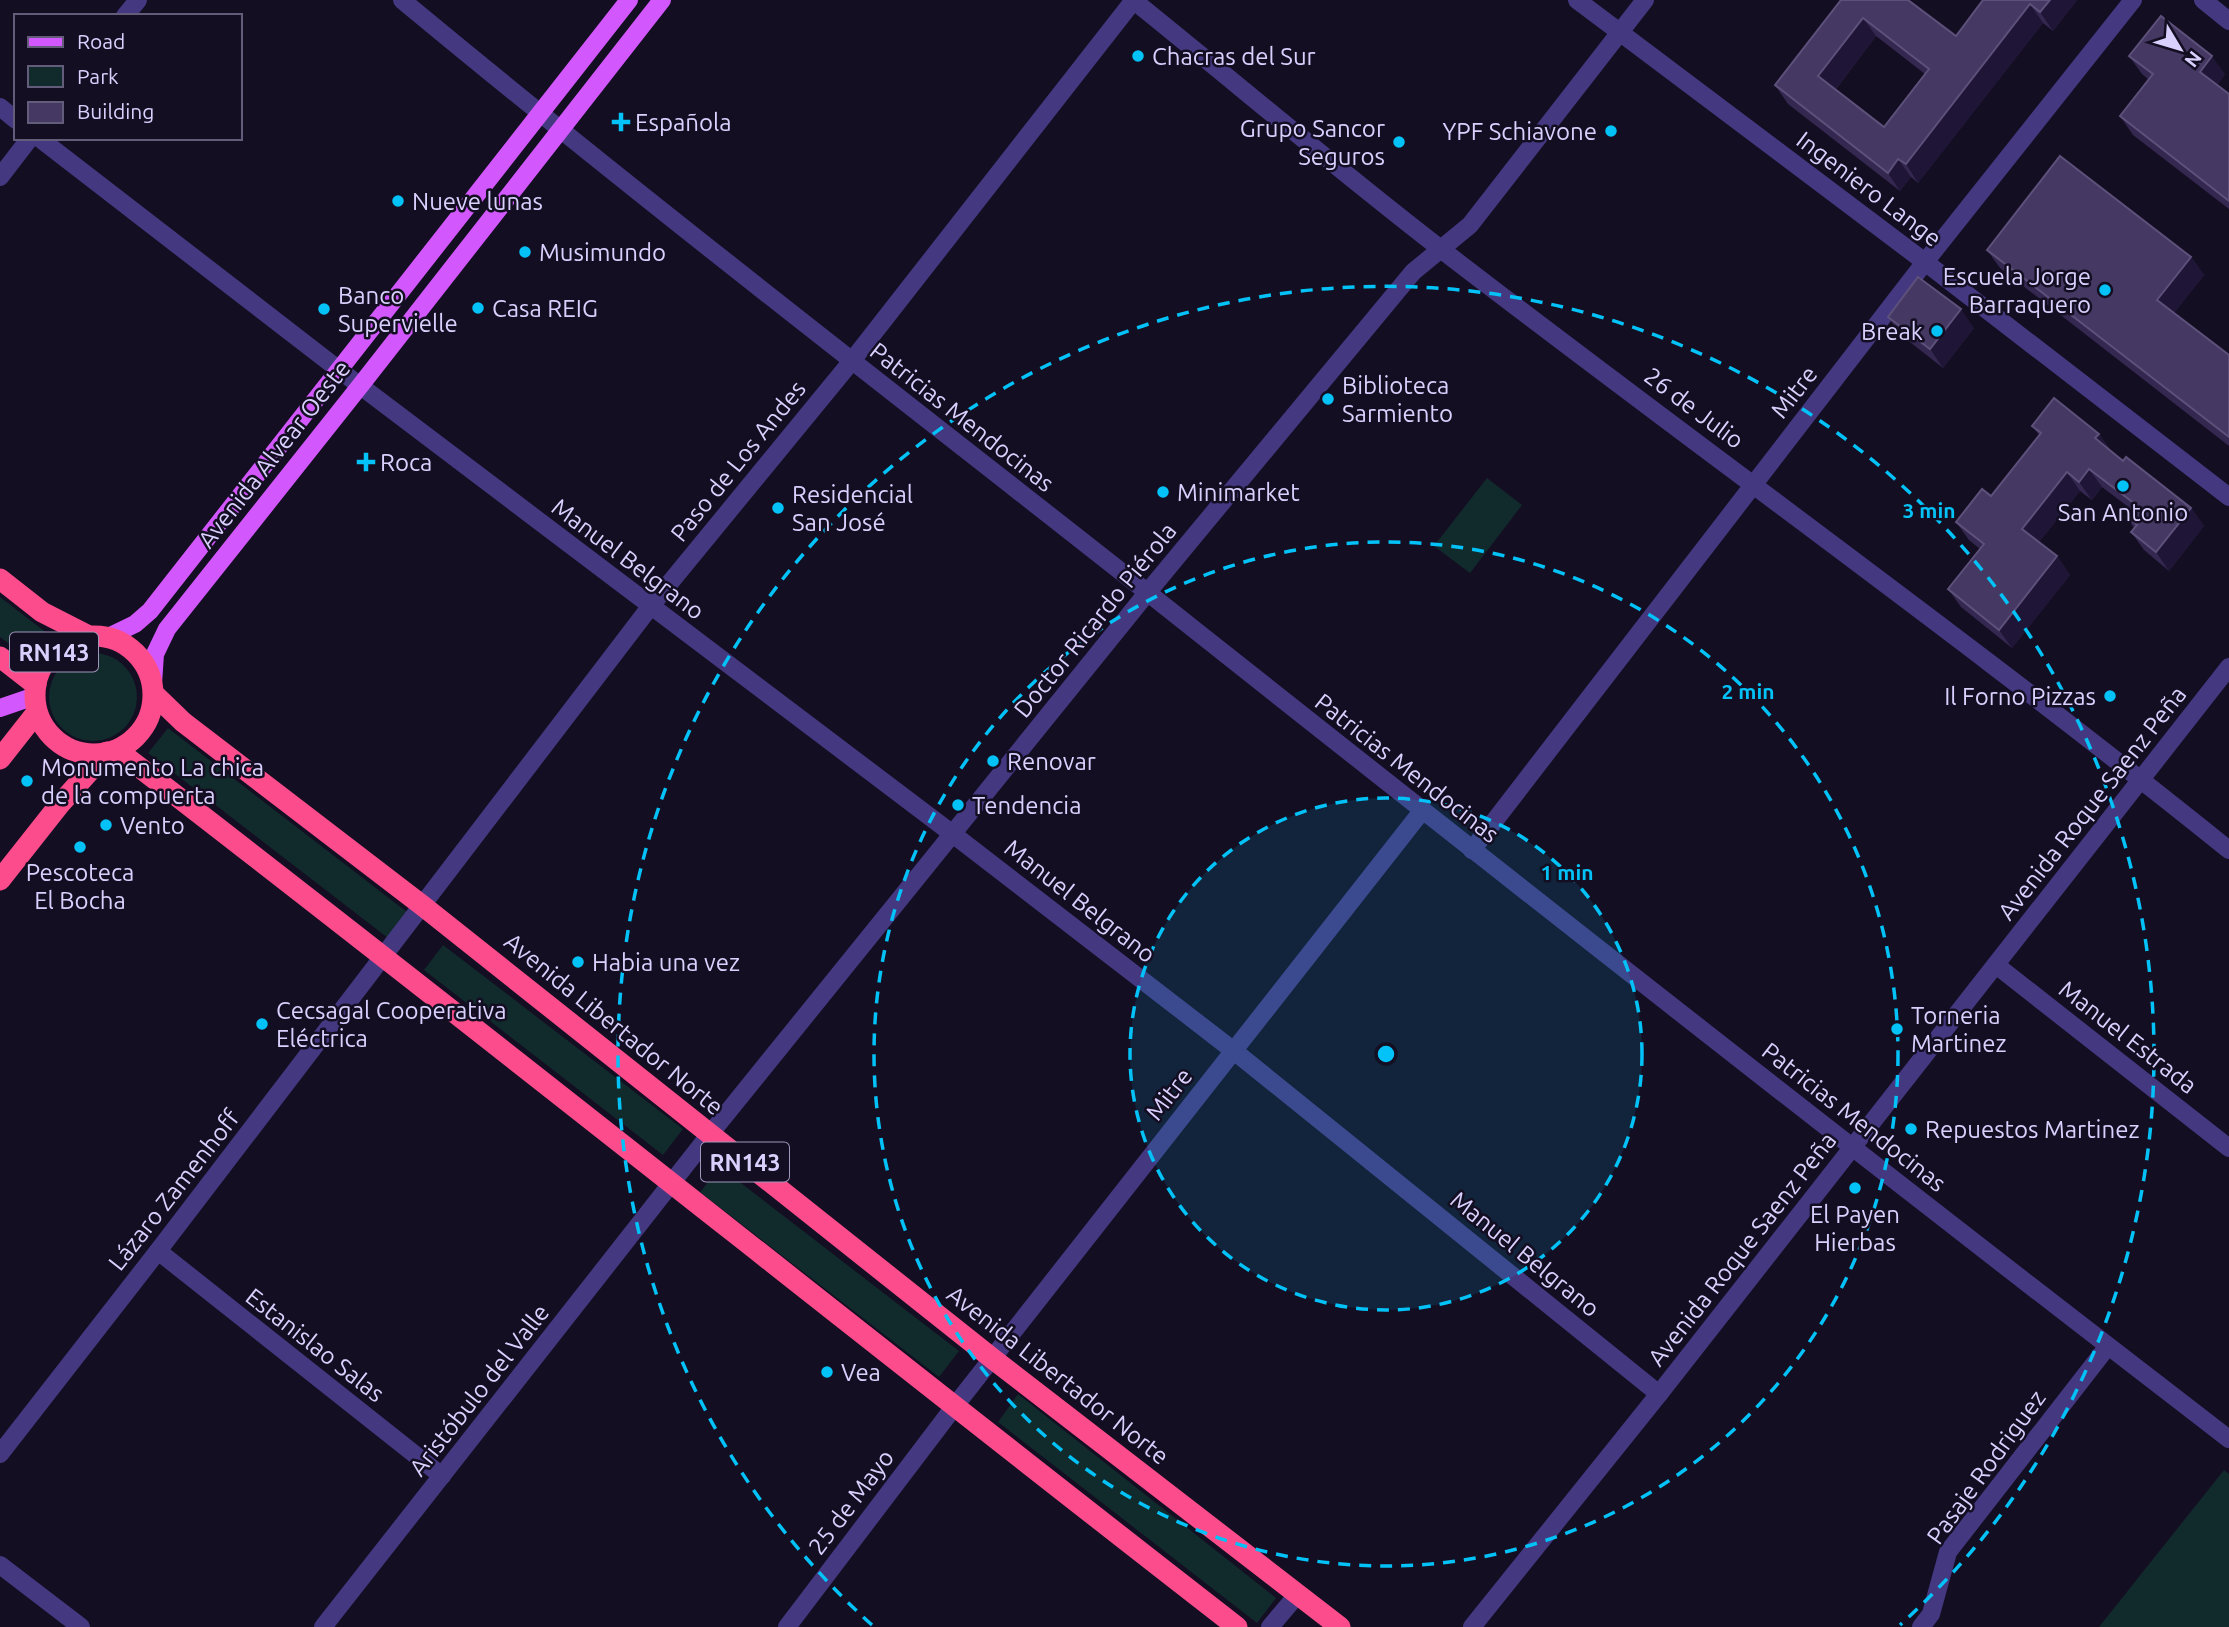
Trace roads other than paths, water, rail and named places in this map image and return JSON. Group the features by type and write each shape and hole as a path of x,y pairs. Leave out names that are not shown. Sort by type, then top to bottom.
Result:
{"highway":[{"name":"RN143","path":"0,579 42,612 98,637 127,645 143,663 153,689"},
{"name":"RN143","path":"36,698 42,667 54,652 70,640 98,637"},
{"name":"RN143","path":"0,657 36,698 44,727 55,740 84,754 112,751 385,956 954,1407 1237,1627"},
{"path":"0,880 60,804 112,751 134,739 147,723 153,706 153,689"},
{"name":"Avenida Libertador Norte","path":"153,689 183,722 423,906 993,1359 1340,1627"},
{"path":"0,759 36,698"}],"main road":[{"name":"Avenida Alvear Oeste","path":"98,637 135,624 150,611 629,0"},
{"name":"Avenida Alvear Oeste","path":"153,689 155,654 167,629 662,0"},
{"path":"0,708 36,698"}],"street":[{"path":"127,14 138,0"},
{"name":"Patricias Mendocinas","path":"402,0 559,130 851,362 1422,811 2229,1439"},
{"name":"26 de Julio","path":"1133,0 1440,248 1755,484 2229,850"},
{"name":"Paso de Los Andes","path":"385,956 650,607 851,362 1133,0"},
{"name":"Ingeniero Lange","path":"1577,0 1925,262 2229,497"},
{"name":"Doctor Ricardo Piérola","path":"673,1184 710,1134 1147,593 1413,272 1470,225 1645,0"},
{"name":"Mitre","path":"1472,850 1925,262 2133,0"},
{"path":"2203,0 2229,21"},
{"path":"0,107 14,118"},
{"path":"0,177 28,140"},
{"name":"Manuel Belgrano","path":"42,140 360,386 954,835 1234,1051 1659,1394"},
{"name":"Avenida Roque Saenz Peña","path":"1472,1627 1659,1394 2229,667"},
{"name":"Mitre","path":"954,1407 1422,811"},
{"name":"Lázaro Zamenhoff","path":"0,1454 385,956"},
{"name":"Manuel Estrada","path":"1996,965 2229,1148"},
{"name":"Aristóbulo del Valle","path":"323,1627 673,1184"},
{"name":"Estanislao Salas","path":"158,1251 442,1476"},
{"name":"Pasaje Rodriguez","path":"1921,1627 1931,1614 1948,1552 2108,1346"},
{"name":"25 de Mayo","path":"787,1627 954,1407"},
{"path":"0,1565 81,1627"},
{"path":"1270,1627 1298,1594"}],"place":[{"name":"Chacras del Sur","path":"1138,56"},
{"name":"Española","path":"621,122"},
{"name":"YPF Schiavone","path":"1611,131"},
{"name":"Grupo Sancor Seguros","path":"1399,142"},
{"name":"Nueve lunas","path":"398,201"},
{"name":"Musimundo","path":"525,252"},
{"name":"Escuela Jorge Barraquero","path":"2105,290"},
{"name":"Casa REIG","path":"478,308"},
{"name":"Banco Supervielle","path":"324,309"},
{"name":"Break","path":"1937,331"},
{"name":"Biblioteca Sarmiento","path":"1328,399"},
{"name":"Roca","path":"366,462"},
{"name":"San Antonio","path":"2123,486"},
{"name":"Minimarket","path":"1163,492"},
{"name":"Residencial San José","path":"778,508"},
{"name":"Il Forno Pizzas","path":"2110,696"},
{"name":"Renovar","path":"993,761"},
{"name":"Monumento La chica de la compuerta","path":"27,781"},
{"name":"Tendencia","path":"958,805"},
{"name":"Vento","path":"106,825"},
{"name":"Pescoteca El Bocha","path":"80,847"},
{"name":"Habia una vez","path":"578,962"},
{"name":"Cecsagal Cooperativa Eléctrica","path":"262,1024"},
{"name":"Torneria Martinez","path":"1897,1029"},
{"name":"Repuestos Martinez","path":"1911,1129"},
{"name":"El Payen Hierbas","path":"1855,1188"},
{"name":"Vea","path":"827,1372"}]}
